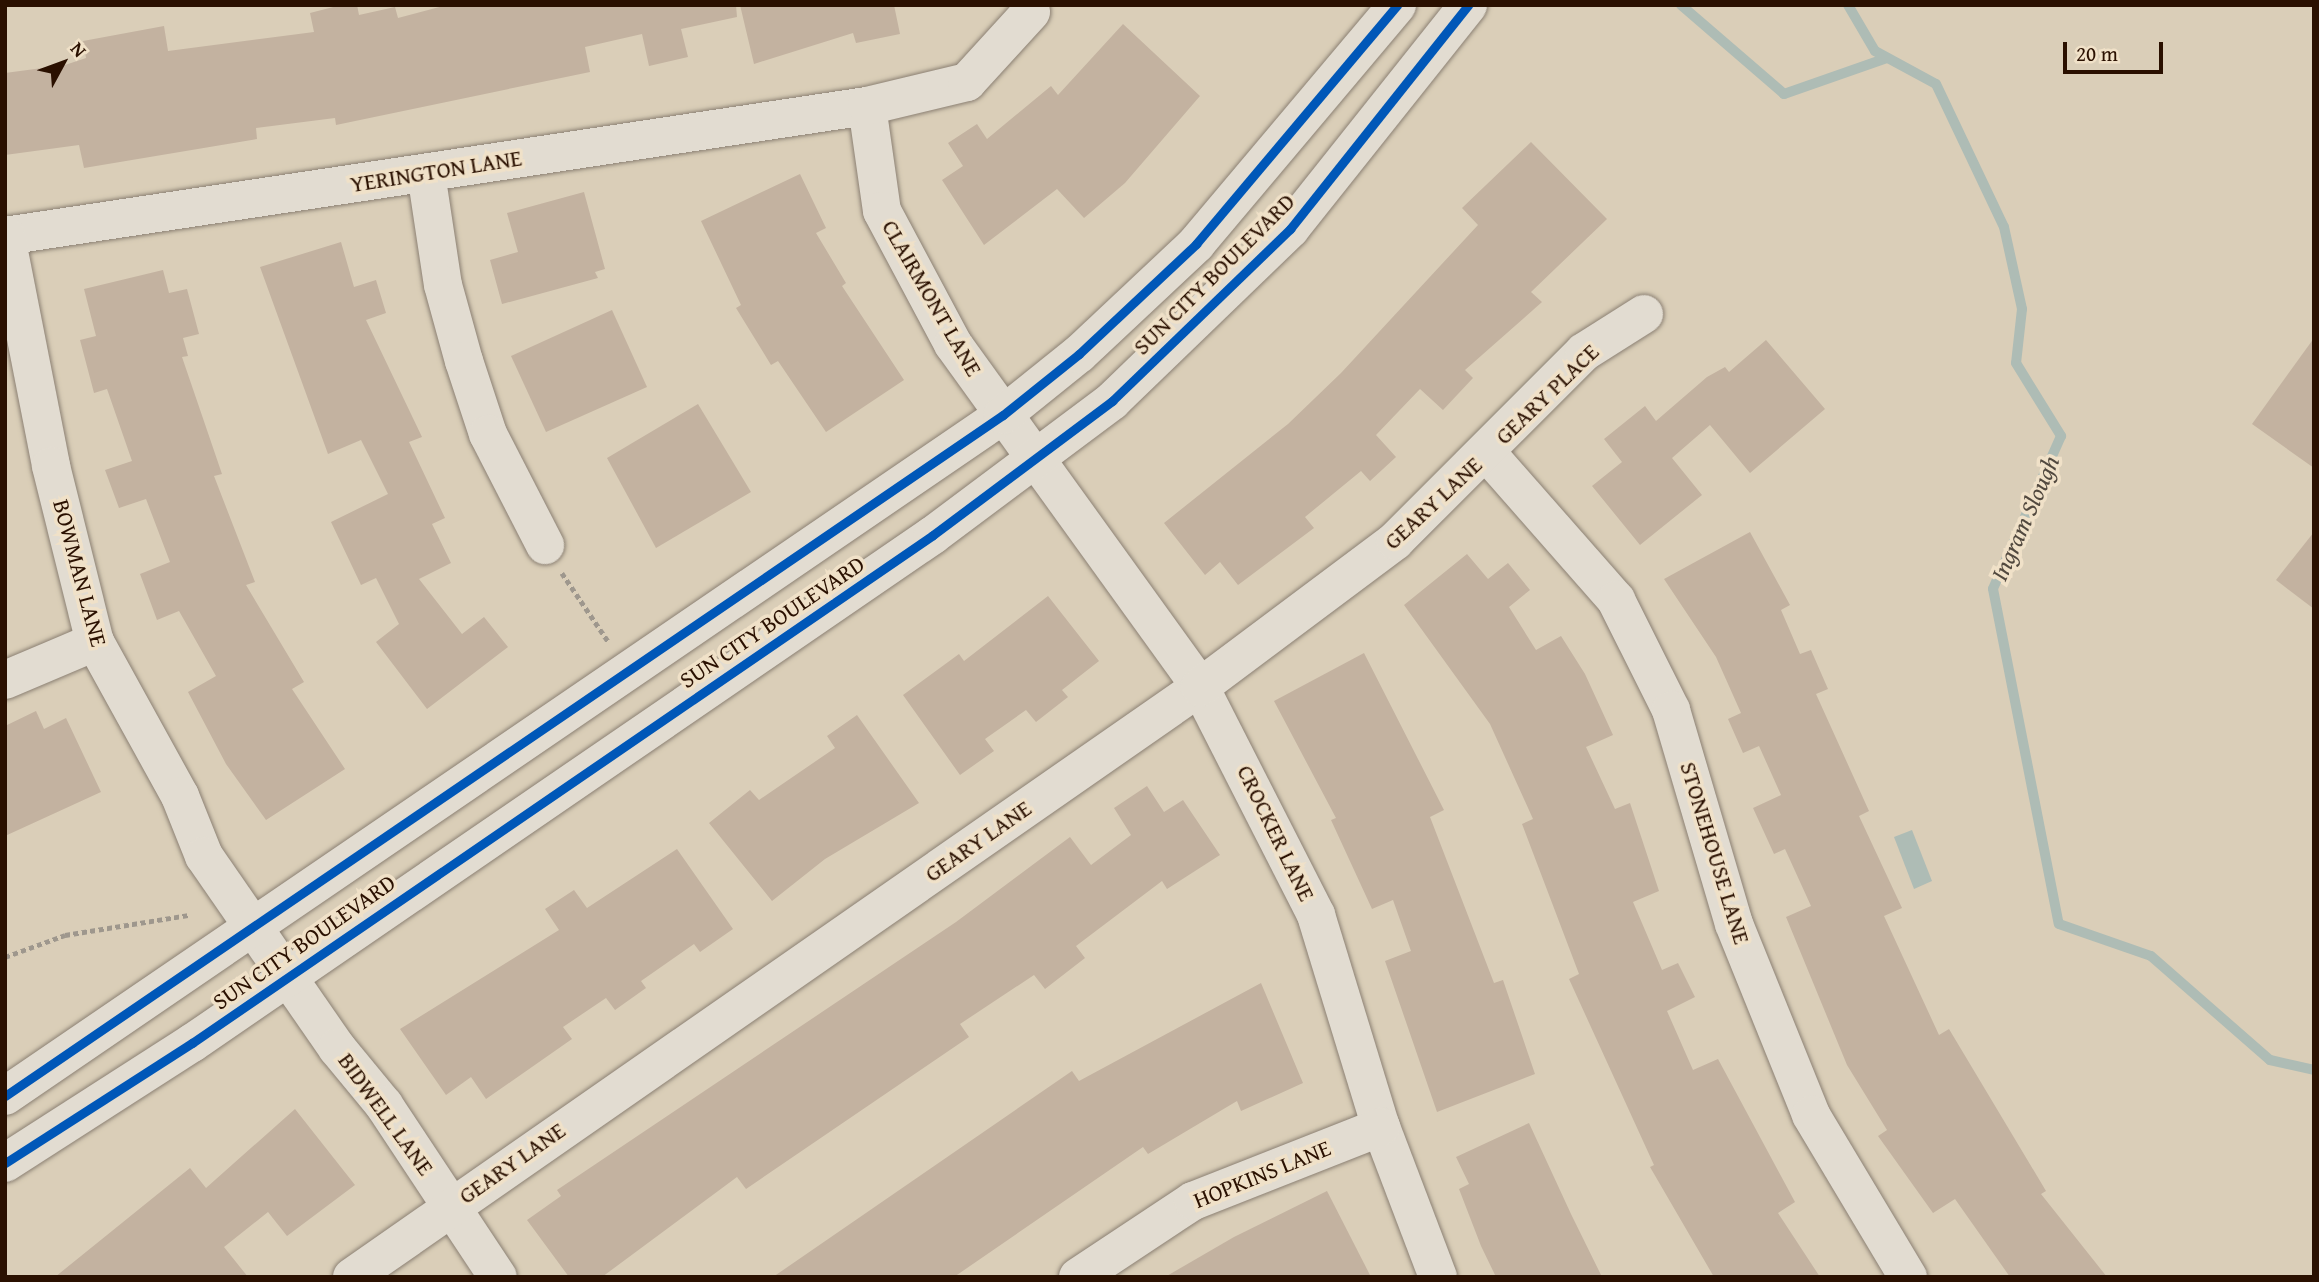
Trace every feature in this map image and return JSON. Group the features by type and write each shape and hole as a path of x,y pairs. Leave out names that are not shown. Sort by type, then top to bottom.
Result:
{"street":[{"name":"SUN CITY BOULEVARD","path":"5,1096 271,953 1019,438 1079,354 1196,244 1397,5"},
{"name":"SUN CITY BOULEVARD","path":"5,1163 631,673 1019,438 1112,401 1290,229 1468,5"},
{"name":"YERINGTON LANE","path":"6,236 867,106 967,82 1031,12"},
{"name":"CLAIRMONT LANE","path":"867,106 882,211 953,344 1019,438"},
{"path":"426,173 443,285 464,361 488,434 545,545"},
{"name":"BOWMAN LANE","path":"6,236 95,642 180,796 204,856 271,953"},
{"name":"GEARY PLACE","path":"1487,453 1584,352 1644,314"},
{"name":"CROCKER LANE","path":"1019,438 1200,687 1316,915 1381,1127 1438,1277"},
{"name":"GEARY LANE","path":"352,1277 451,1205 1200,687 1395,541 1487,453"},
{"name":"STONEHOUSE LANE","path":"1487,453 1616,600 1671,710 1734,924 1811,1115 1908,1277"},
{"path":"5,680 95,642"},
{"name":"BIDWELL LANE","path":"271,953 451,1205 498,1277"},
{"name":"HOPKINS LANE","path":"1078,1277 1193,1200 1381,1127"}],"path":[{"path":"545,545 631,673"},
{"path":"5,957 65,935 189,915"}],"shaded area":[{"path":"1912,830 1932,881 1914,889 1894,837"}],"building":[{"path":"341,5 357,5 359,15 395,7 398,18 447,5 736,5 737,17 681,29 688,57 649,66 642,34 585,47 590,72 336,125 335,118 256,128 257,139 84,168 79,145 5,155 5,73 65,65 86,58 83,41 164,26 168,51 314,32 310,13"},
{"path":"740,5 894,5 900,34 856,43 853,33 754,64"},
{"path":"1123,24 1200,96 1125,183 1084,218 1057,189 984,245 942,180 963,166 948,143 977,124 987,139 1051,86 1058,95"},
{"path":"1531,142 1607,219 1531,292 1542,302 1465,370 1473,378 1443,410 1420,389 1376,435 1396,457 1370,481 1361,471 1305,517 1314,528 1238,585 1220,562 1205,575 1164,523 1288,424 1341,373 1478,225 1462,208"},
{"path":"800,174 826,228 816,233 846,283 842,286 904,380 826,432 778,361 771,365 736,308 741,305 701,221"},
{"path":"584,192 605,269 595,272 598,278 502,304 490,260 518,252 507,213"},
{"path":"341,242 354,287 376,280 386,313 366,320 422,437 409,442 445,518 432,524 451,563 419,579 462,634 484,617 508,647 427,709 376,642 399,624 376,578 361,585 331,522 388,494 361,440 328,454 260,267"},
{"path":"163,270 169,293 187,289 199,334 183,338 188,356 182,357 222,474 214,476 255,582 246,585 304,682 292,689 345,769 266,820 226,764 188,692 216,676 179,611 157,620 140,574 170,562 146,499 119,508 105,470 132,461 107,389 94,393 80,340 96,336 84,289"},
{"path":"612,310 647,387 546,432 511,356"},
{"path":"2314,338 2314,468 2252,424"},
{"path":"1766,340 1825,409 1750,473 1710,425 1672,458 1702,495 1640,545 1592,486 1622,462 1604,439 1645,406 1656,421 1707,377 1725,367 1729,372"},
{"path":"698,404 751,492 656,548 607,458"},
{"path":"1750,532 1790,605 1781,610 1800,654 1811,650 1828,689 1816,694 1869,811 1859,816 1902,908 1884,916 1939,1035 1949,1029 2046,1191 2041,1194 2107,1277 2010,1277 1955,1199 1933,1213 1878,1136 1887,1130 1847,1065 1786,917 1811,906 1785,849 1774,854 1753,808 1781,795 1759,746 1743,753 1728,719 1741,713 1716,657 1664,579"},
{"path":"2314,532 2314,609 2276,580"},
{"path":"1467,554 1488,579 1508,563 1530,590 1509,607 1536,650 1561,636 1585,674 1613,735 1586,747 1615,809 1630,803 1659,891 1633,902 1662,970 1678,963 1695,997 1667,1011 1693,1070 1718,1059 1795,1202 1778,1213 1820,1277 1714,1277 1650,1167 1654,1165 1569,979 1579,974 1522,824 1533,819 1490,724 1404,605"},
{"path":"1048,596 1099,661 1062,690 1068,697 1036,722 1026,710 985,739 994,751 960,775 903,695 959,654 964,661"},
{"path":"1364,653 1444,810 1430,817 1494,983 1503,980 1535,1074 1437,1112 1385,961 1411,951 1393,900 1372,909 1331,820 1336,818 1274,701"},
{"path":"36,711 44,729 66,718 101,792 5,836 5,726"},
{"path":"857,715 919,803 825,859 772,901 709,823 750,790 759,800 835,748 827,736"},
{"path":"1147,786 1164,812 1183,800 1220,855 1167,889 1162,881 1076,946 1085,958 1045,989 1034,975 960,1024 969,1037 746,1189 737,1177 602,1277 569,1277 527,1220 561,1196 557,1190 956,922 1070,837 1091,865 1131,835 1114,808"},
{"path":"677,849 733,929 700,952 694,944 641,981 646,988 615,1010 606,998 563,1027 572,1039 486,1099 471,1077 446,1095 400,1029 559,930 545,909 574,890 587,908"},
{"path":"1261,983 1303,1083 1241,1111 1237,1101 1148,1154 1143,1147 954,1277 773,1277 1072,1071 1079,1081"},
{"path":"295,1109 355,1185 287,1236 268,1212 224,1247 248,1277 55,1277 190,1168 206,1188"},
{"path":"1529,1123 1602,1277 1496,1277 1481,1246 1459,1189 1469,1184 1456,1157"},
{"path":"1327,1191 1371,1277 1165,1277 1234,1237"}],"waterway":[{"path":"1681,5 1784,94 1887,58"},
{"name":"Ingram Slough","path":"1848,5 1875,51 1936,84 2004,227 2022,309 2016,363 2061,436 1993,589 2059,924 2151,956 2270,1060 2314,1070"}],"cycle path":[{"path":"5,1096 1003,415 1079,354 1196,244 1397,5"},
{"path":"5,1163 192,1043 933,535 1112,401 1290,229 1468,5"}]}
